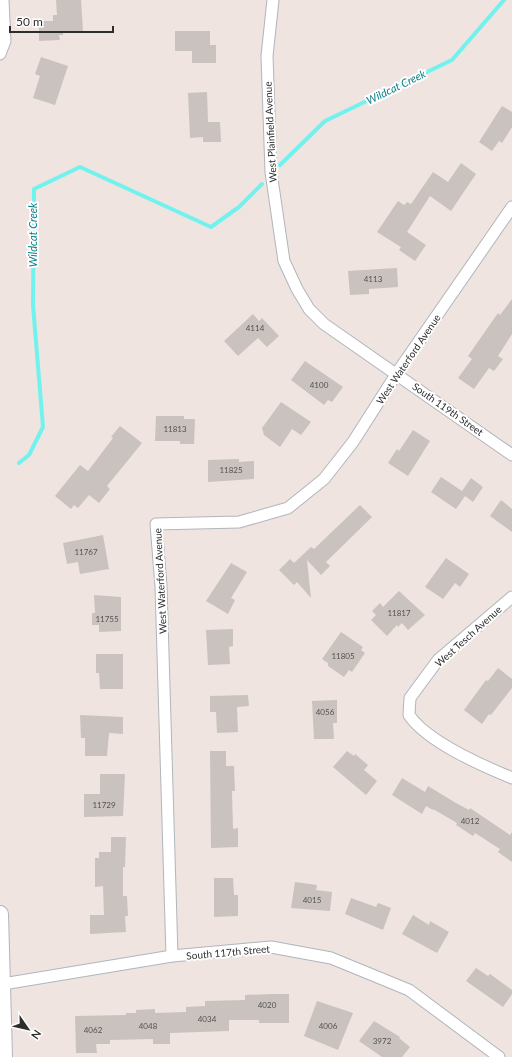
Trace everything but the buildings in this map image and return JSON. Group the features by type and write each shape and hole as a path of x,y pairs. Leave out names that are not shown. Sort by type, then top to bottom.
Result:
{"main road":[{"path":"0,914 4,1057"}],"street":[{"path":"0,54 5,41 3,0"},
{"name":"West Plainfield Avenue","path":"272,0 267,56 271,172 284,261 297,289 309,309 324,324"},
{"name":"West Waterford Avenue","path":"172,956 161,586 156,524 239,522 288,508 324,479 353,442 397,373 512,207"},
{"name":"South 119th Street","path":"324,324 397,373 512,455"},
{"name":"West Tesch Avenue","path":"512,596 438,660 410,698 409,715 412,720 437,740 481,764 512,778"},
{"name":"South 117th Street","path":"3,984 172,956 271,947 331,958 410,990 499,1057"}],"waterway":[{"name":"Wildcat Creek","path":"280,165 325,121 452,60 504,0"},
{"name":"Wildcat Creek","path":"19,463 29,455 43,427 33,305 34,189 80,167 211,227 239,207 262,184"}]}
